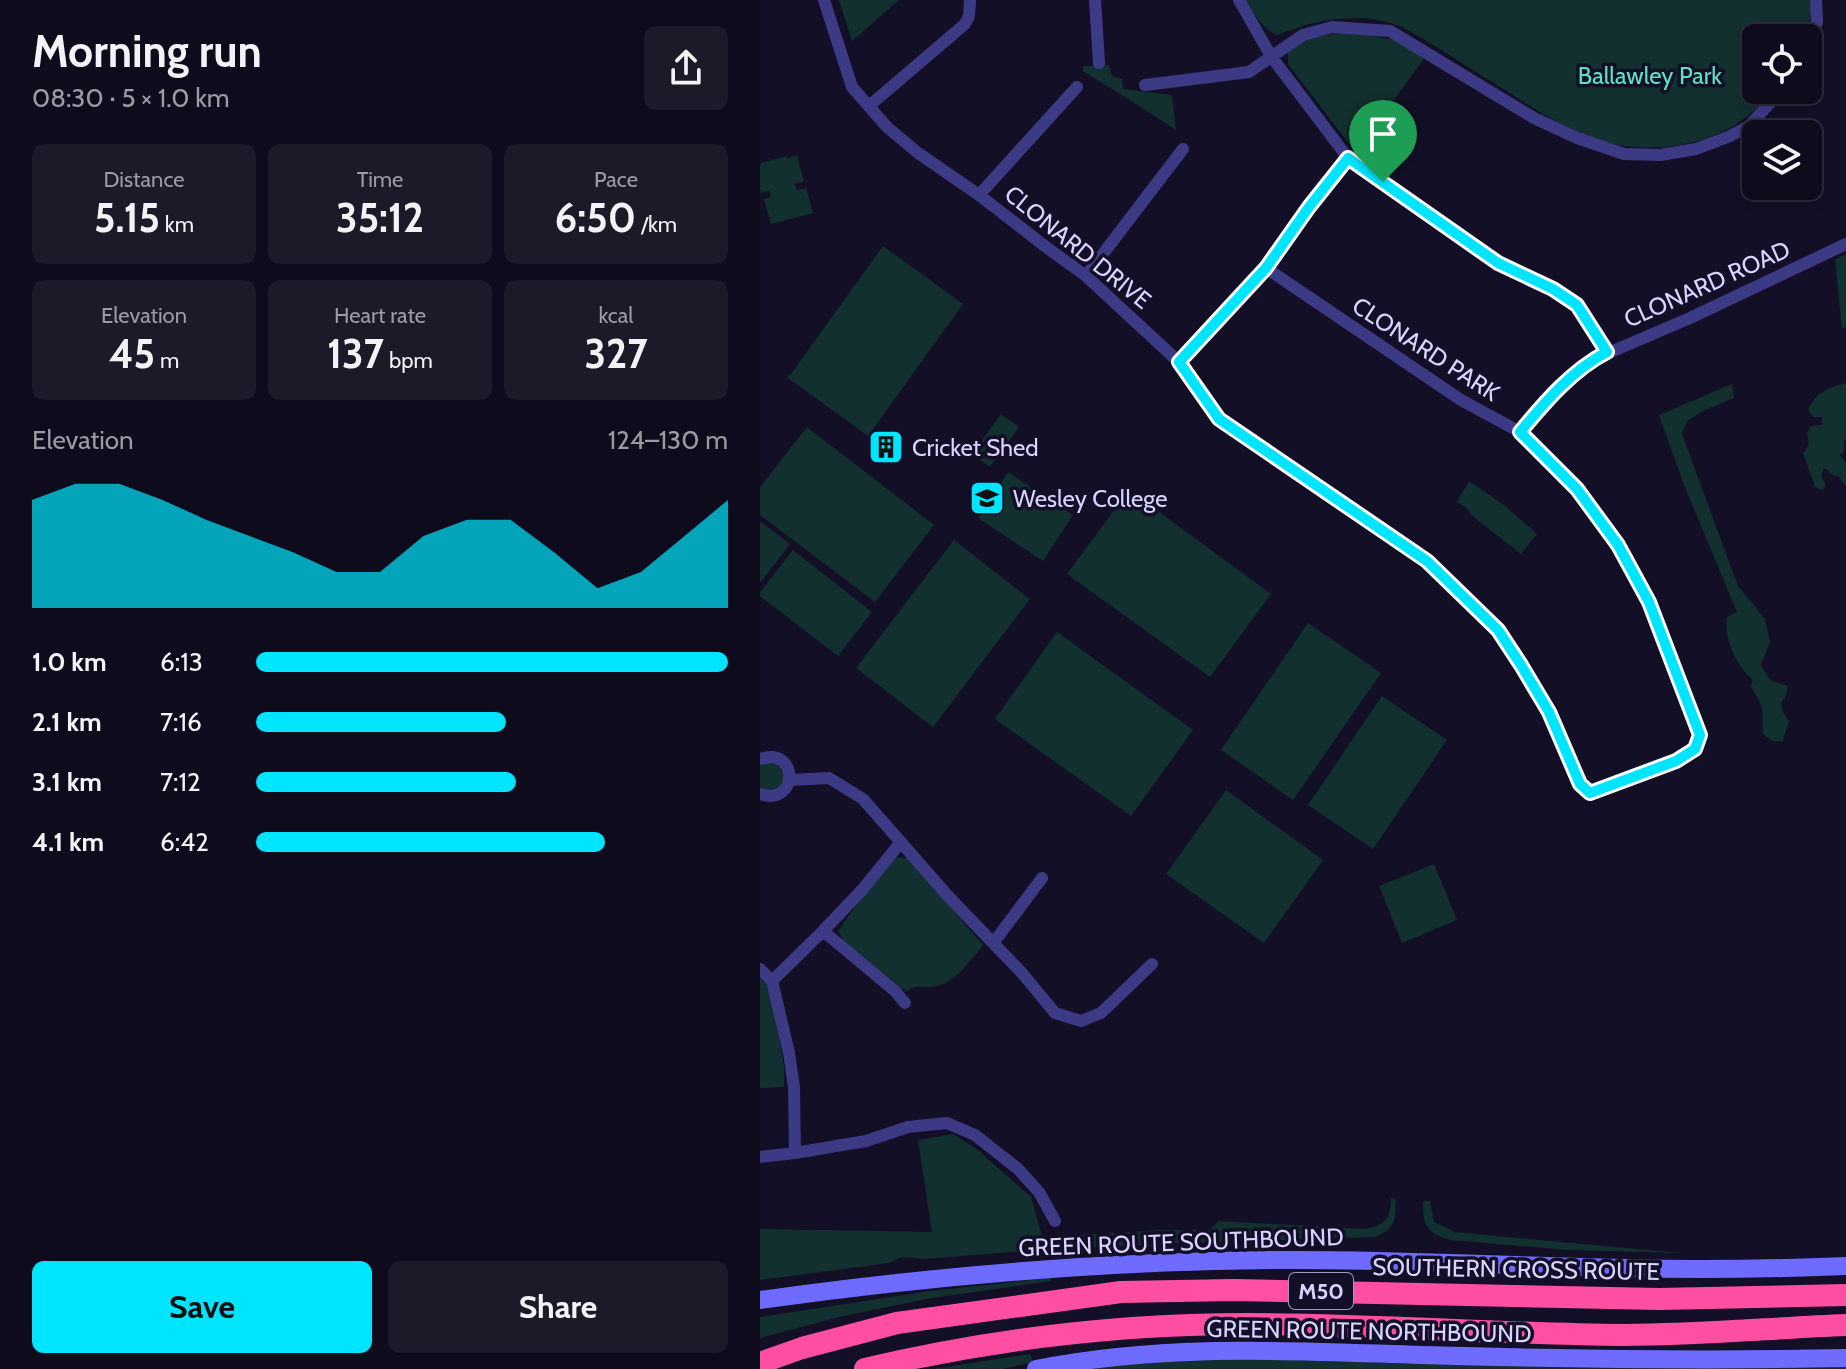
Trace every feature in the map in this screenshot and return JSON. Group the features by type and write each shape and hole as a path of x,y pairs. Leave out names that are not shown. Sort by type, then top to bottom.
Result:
{"highway":[{"name":"SOUTHERN CROSS ROUTE","path":"760,1363 802,1348 897,1323 1121,1292 1234,1290 1659,1299 1846,1295"},
{"name":"M50","path":"865,1369 997,1342 1172,1326 1349,1326 1626,1335 1846,1325"}],"main road":[{"name":"GREEN ROUTE SOUTHBOUND","path":"760,1300 890,1282 1176,1262 1346,1260 1697,1269 1846,1266"},
{"name":"GREEN ROUTE NORTHBOUND","path":"1036,1369 1107,1357 1210,1350 1591,1360 1846,1358"}],"street":[{"name":"CLONARD DRIVE","path":"824,0 852,87 887,127 1086,276 1179,362 1219,419 1427,561 1498,630 1549,712 1580,784 1590,793"},
{"path":"869,106 965,24 970,0"},
{"path":"1095,0 1099,63"},
{"path":"1239,0 1271,56 1348,158 1498,263 1553,289 1577,305 1607,352"},
{"path":"1816,0 1816,24"},
{"path":"1145,85 1249,72 1303,35 1332,27 1390,31 1534,118 1577,138 1624,154 1660,155 1696,149 1749,126 1769,104"},
{"path":"979,195 1077,87"},
{"path":"1086,276 1183,149"},
{"path":"1179,362 1266,268 1348,158"},
{"name":"CLONARD ROAD","path":"1520,432 1545,403 1592,360 1690,318 1846,244"},
{"name":"CLONARD PARK","path":"1266,268 1454,396 1520,432 1577,489 1618,545 1649,602 1700,735 1695,749 1676,761 1590,793"},
{"path":"760,759 773,756 780,759 789,769 790,780 783,792 775,796 760,794"},
{"path":"790,780 829,778 863,799 1055,1013 1081,1021 1101,1013 1152,964"},
{"path":"772,981 862,890 901,842"},
{"path":"994,942 1042,878"},
{"path":"823,931 895,991 905,1003"},
{"path":"760,969 772,981 789,1053 794,1087 795,1153"},
{"path":"760,1157 866,1141 908,1127 947,1123 975,1135 1018,1169 1039,1192 1055,1221"}],"green space":[{"path":"839,0 899,0 852,41"},
{"name":"Ballawley Park","path":"1245,0 1814,0 1808,24 1742,24 1742,104 1762,104 1758,108 1738,123 1705,139 1648,148 1611,143 1568,127 1402,27 1365,18 1334,19 1277,35 1255,15"},
{"path":"1340,33 1398,41 1425,57 1356,153 1288,64 1288,52 1293,47 1312,38"},
{"path":"1109,65 1112,76 1122,79 1123,89 1172,95 1176,130 1083,71 1083,66"},
{"path":"797,155 804,181 795,184 797,190 806,188 813,213 771,224 764,199 771,197 769,191 760,193 761,163"},
{"path":"883,246 963,304 868,436 788,378"},
{"path":"1846,254 1846,326 1842,329 1835,259"},
{"path":"1846,383 1846,440 1840,455 1846,463 1846,486 1838,476 1824,469 1822,477 1826,484 1823,490 1815,487 1803,453 1808,446 1807,433 1811,426 1822,425 1822,417 1813,417 1808,410 1823,392"},
{"path":"1732,384 1734,398 1687,421 1682,434 1738,586 1765,619 1770,642 1761,665 1770,680 1788,686 1781,702 1789,721 1783,741 1772,741 1763,734 1762,707 1751,686 1753,680 1737,660 1727,634 1727,617 1737,612 1684,485 1659,415"},
{"path":"1001,414 1019,427 990,467 972,454"},
{"path":"807,427 934,525 875,602 760,515 760,487"},
{"path":"1008,472 1073,515 1043,561 978,518"},
{"path":"1469,481 1504,505 1537,534 1521,554 1457,502"},
{"path":"1129,490 1271,594 1210,677 1067,574"},
{"path":"760,521 790,544 760,583"},
{"path":"954,540 1030,599 933,727 856,668"},
{"path":"793,550 872,612 838,656 760,596"},
{"path":"1308,623 1381,673 1293,800 1221,750"},
{"path":"1057,632 1193,730 1131,816 995,719"},
{"path":"1382,696 1447,740 1373,849 1308,805"},
{"path":"778,761 787,777 776,792 760,789 760,763"},
{"path":"1226,790 1323,860 1264,943 1166,874"},
{"path":"898,857 908,858 983,945 950,980 906,992 847,946 838,931 873,882"},
{"path":"1434,864 1457,920 1402,943 1379,886"},
{"path":"760,978 767,985 774,1012 784,1066 784,1087 760,1088"},
{"path":"953,1134 978,1150 1031,1197 1042,1236 1210,1230 1219,1221 1362,1229 1385,1221 1391,1198 1396,1199 1395,1218 1387,1230 1375,1237 1168,1242 925,1259 902,1257 889,1263 760,1280 760,1229 932,1232 918,1140"},
{"path":"1423,1201 1430,1201 1434,1222 1455,1232 1680,1253 1568,1250 1450,1240 1435,1234 1427,1226"},
{"path":"1050,1278 1052,1281 932,1298 839,1317 760,1338 760,1317 930,1291"},
{"path":"1030,1354 1033,1362 1003,1369 933,1369"},
{"path":"1194,1357 1846,1366 1846,1369 1073,1369"}],"place":[{"name":"Cricket Shed","path":"886,447"},
{"name":"Wesley College","path":"987,498"}],"route":[{"path":"1348,158 1383,182 1498,263 1553,289 1577,305 1607,352 1574,375 1520,432 1578,490 1618,545 1649,602 1700,735 1695,749 1676,761 1590,793 1580,784 1549,712 1498,630 1427,561 1219,419 1179,362 1266,268 1348,158"}]}
